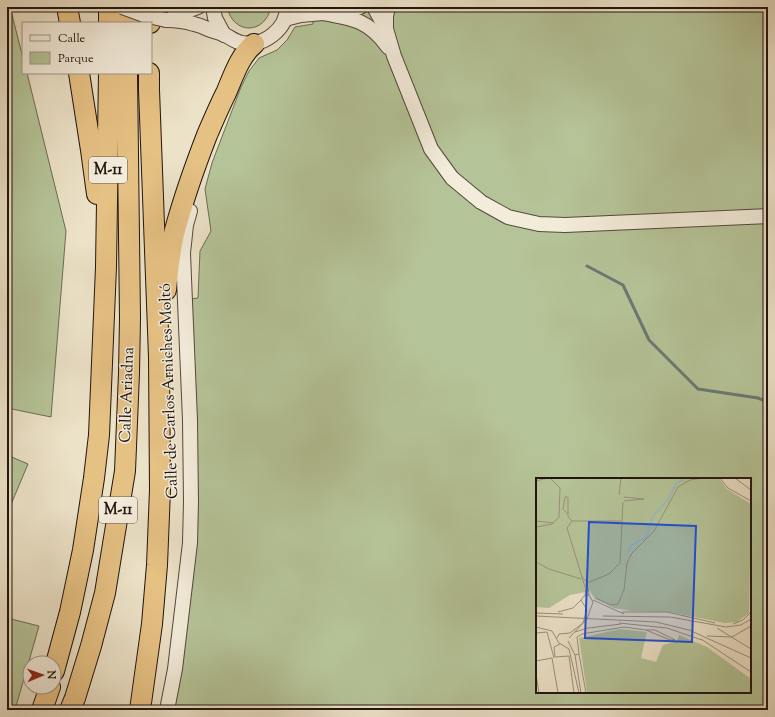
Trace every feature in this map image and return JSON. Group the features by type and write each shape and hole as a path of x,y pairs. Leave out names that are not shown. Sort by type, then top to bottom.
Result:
{"highway":[{"path":"67,7 70,22"},
{"path":"109,7 109,22"},
{"path":"128,7 128,22"},
{"path":"159,357 168,268 175,231 190,179 205,140 234,76 248,48 254,44"},
{"path":"79,74 92,150 106,267"},
{"name":"Calle Ariadna","path":"58,655 70,612 83,550 99,435 106,267 109,74"},
{"name":"Calle Ariadna","path":"73,706 105,593 124,471 130,326 127,74"},
{"path":"140,710 152,624 157,566 160,490 159,357 149,74"},
{"path":"42,710 47,695"}],"street":[{"path":"122,7 144,16 157,13 187,11 198,7"},
{"path":"213,7 215,18 224,34"},
{"path":"157,13 224,34 236,41 254,44 275,33 281,27 286,13 301,15 360,7"},
{"path":"368,7 368,20 370,28"},
{"path":"374,7 386,29 394,56 431,149 452,178 481,202 508,217 539,224 565,225 768,216"},
{"path":"386,29 388,7"},
{"path":"323,13 352,18 370,28 381,37 394,56"},
{"name":"Calle de Carlos Arniches Moltó","path":"167,710 175,669 190,543 190,420 184,278 184,246 186,225 212,133 234,76"}],"green space":[{"path":"7,7 10,7 22,54 22,74 27,74 66,231 51,417 7,408"},
{"path":"227,7 271,7 268,16 262,23 256,27 249,28 242,27 236,23 230,16"},
{"path":"312,7 768,7 768,710 173,710 184,646 190,299 198,298 200,251 211,231 205,189 212,163 241,87 249,71 259,58 277,50 287,40 295,27 313,24"},
{"path":"7,455 28,464 7,514"},
{"path":"7,618 39,626 31,655 22,655 22,686 15,710 7,710"}],"waterway":[{"path":"587,266 623,285 649,340 698,389 758,398 768,402"}]}
